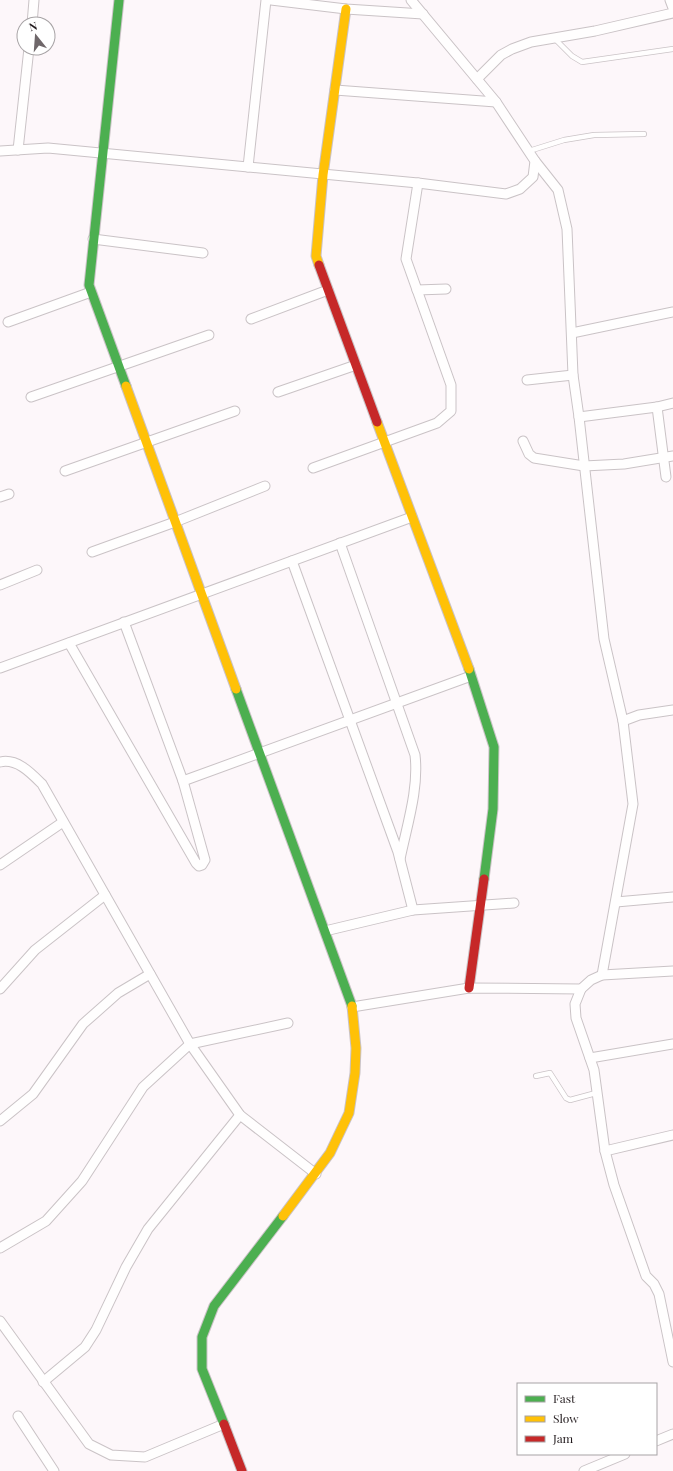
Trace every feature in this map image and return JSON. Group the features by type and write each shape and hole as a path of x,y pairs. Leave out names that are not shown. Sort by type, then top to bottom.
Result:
{"street":[{"path":"33,16 34,0"},
{"path":"119,0 88,285 352,1007 356,1048 355,1073 349,1114 330,1153 316,1174 214,1306 202,1337 202,1369 242,1471"},
{"path":"248,167 266,0"},
{"path":"271,0 346,9 423,14"},
{"path":"411,0 496,102 535,161 558,190 567,229 573,375 604,639 623,721 633,804 602,975"},
{"path":"670,0 673,8"},
{"path":"346,9 323,175 316,256 471,676 494,748 493,809 469,988"},
{"path":"477,79 501,55 531,42 656,18 673,12"},
{"path":"18,150 28,56"},
{"path":"335,90 496,102"},
{"path":"0,151 48,148 418,183 506,194 520,189 533,177 535,161"},
{"path":"313,468 437,423 451,411 451,385 406,259 418,183"},
{"path":"93,240 203,253"},
{"path":"417,290 446,289"},
{"path":"251,319 328,290"},
{"path":"8,322 91,292"},
{"path":"572,333 673,312"},
{"path":"31,397 209,335"},
{"path":"278,392 356,364"},
{"path":"527,380 573,375"},
{"path":"579,417 657,407 673,403"},
{"path":"657,407 666,477"},
{"path":"65,471 235,411"},
{"path":"523,441 529,454 534,458 584,466 624,464 673,456"},
{"path":"92,552 175,522 265,486"},
{"path":"0,668 412,517"},
{"path":"340,543 415,754 417,770 400,861"},
{"path":"292,561 400,861 413,910"},
{"path":"0,585 37,570"},
{"path":"69,643 196,863 199,866 202,865 205,863 205,860 182,781 124,622"},
{"path":"182,781 471,676"},
{"path":"623,721 639,715 673,710"},
{"path":"0,762 5,761 24,767 42,784 190,1044 240,1115 316,1174"},
{"path":"0,865 63,822"},
{"path":"0,989 35,950 105,895"},
{"path":"616,902 673,896"},
{"path":"325,931 413,910 514,903"},
{"path":"673,970 602,975 591,980 581,989 575,1004 576,1018 594,1070 605,1151 614,1185 646,1276 654,1284 659,1294 673,1362"},
{"path":"0,1121 32,1094 83,1024 118,993 150,974"},
{"path":"352,1007 469,988 581,989"},
{"path":"0,1248 46,1221 82,1181 143,1087 190,1044 288,1023"},
{"path":"590,1058 673,1044"},
{"path":"43,1382 85,1347 96,1330 126,1268 148,1229 240,1115"},
{"path":"605,1151 673,1135"},
{"path":"0,1321 89,1444 111,1455 145,1457 224,1424"},
{"path":"18,1416 54,1471"},
{"path":"657,1442 673,1434"},
{"path":"584,1471 623,1455"}],"lane":[{"path":"554,38 572,56 582,62 660,53 673,49"},
{"path":"529,151 564,140 594,135 644,134"},
{"path":"536,1076 550,1073 566,1098 570,1100 596,1093"}],"traffic: fast":[{"path":"119,0 89,285 126,386"},
{"path":"469,669 494,747 493,809 484,879"},
{"path":"236,689 352,1006"},
{"path":"224,1424 202,1369 202,1337 214,1306 283,1216"}],"traffic: slow":[{"path":"319,265 316,256 323,175 346,9"},
{"path":"126,386 236,689"},
{"path":"377,422 469,669"},
{"path":"283,1216 330,1153 349,1113 355,1073 356,1048 352,1006"}],"traffic: jam":[{"path":"319,265 377,422"},
{"path":"469,988 484,879"},
{"path":"224,1424 242,1471"}]}
